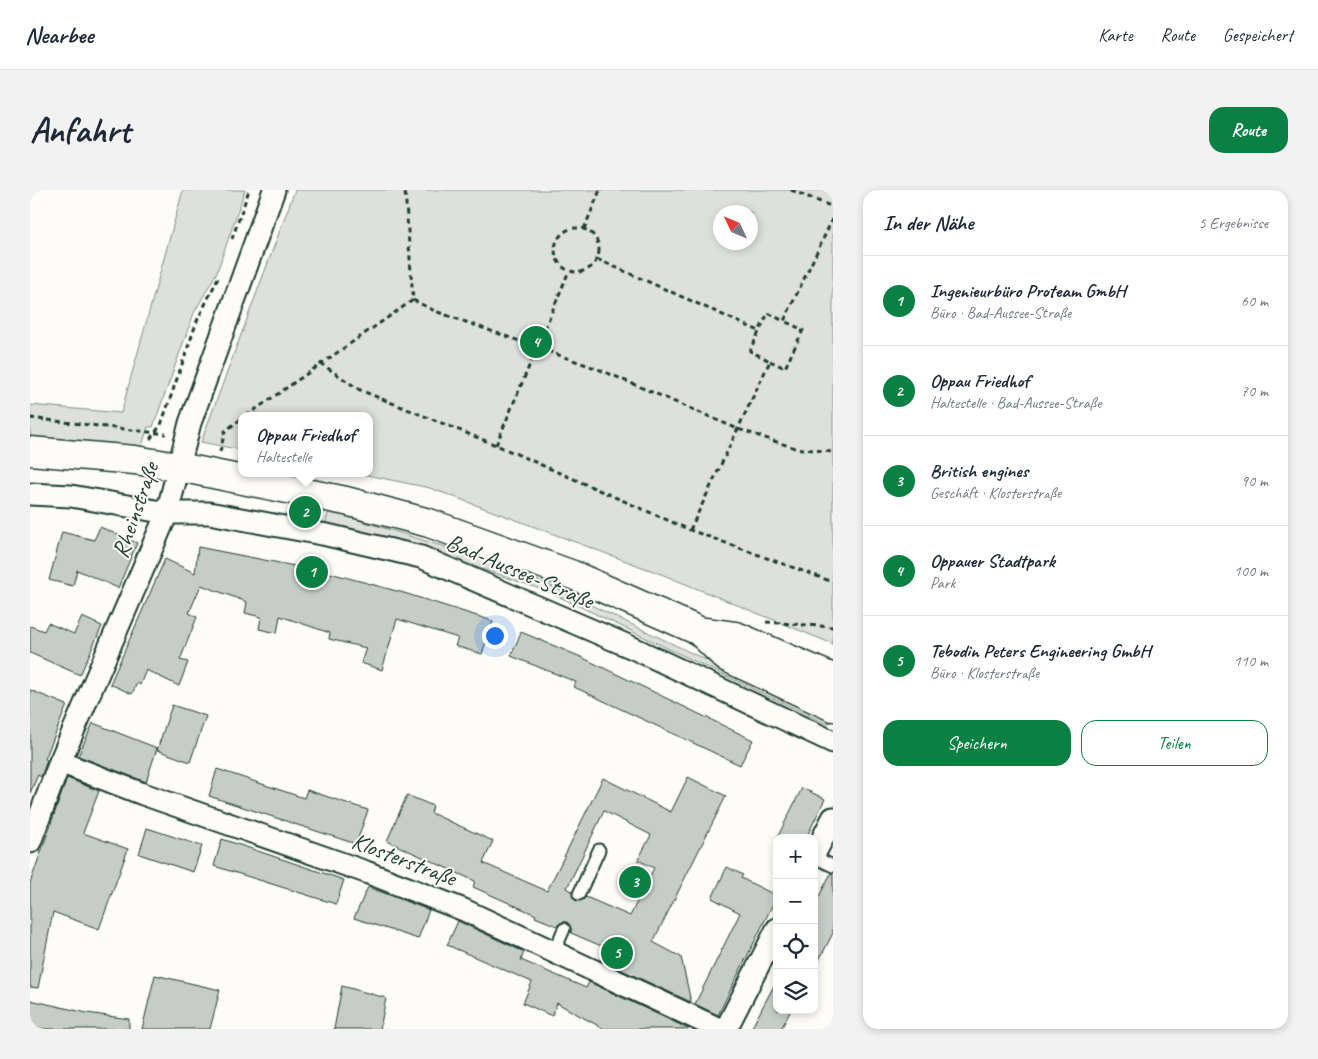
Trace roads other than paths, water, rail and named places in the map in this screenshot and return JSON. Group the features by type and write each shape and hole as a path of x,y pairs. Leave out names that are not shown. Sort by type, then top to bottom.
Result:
{"street":[{"name":"Rheinstraße","path":"30,842 60,762 167,513 186,438 274,190"},
{"path":"30,451 135,460 179,467 346,501 429,523 573,575 699,631 736,636 833,678"},
{"name":"Bad-Aussee-Straße","path":"30,494 71,496 167,513 209,513 327,535 421,557 633,648 833,742"},
{"path":"699,631 726,657 833,707"},
{"name":"Klosterstraße","path":"60,762 143,794 366,872 464,910 719,1029"},
{"path":"818,848 833,818"},
{"path":"726,1029 773,937"}],"lane":[{"path":"579,894 599,850"},
{"path":"818,858 833,866"},
{"path":"554,952 564,929"}],"place":[{"name":"Oppauer Stadtpark","path":"536,342"},
{"name":"Oppau Friedhof","path":"305,512"},
{"name":"Ingenieurbüro Proteam GmbH","path":"312,572"},
{"name":"British engines","path":"635,882"},
{"name":"Tebodin Peters Engineering GmbH","path":"617,953"}]}
